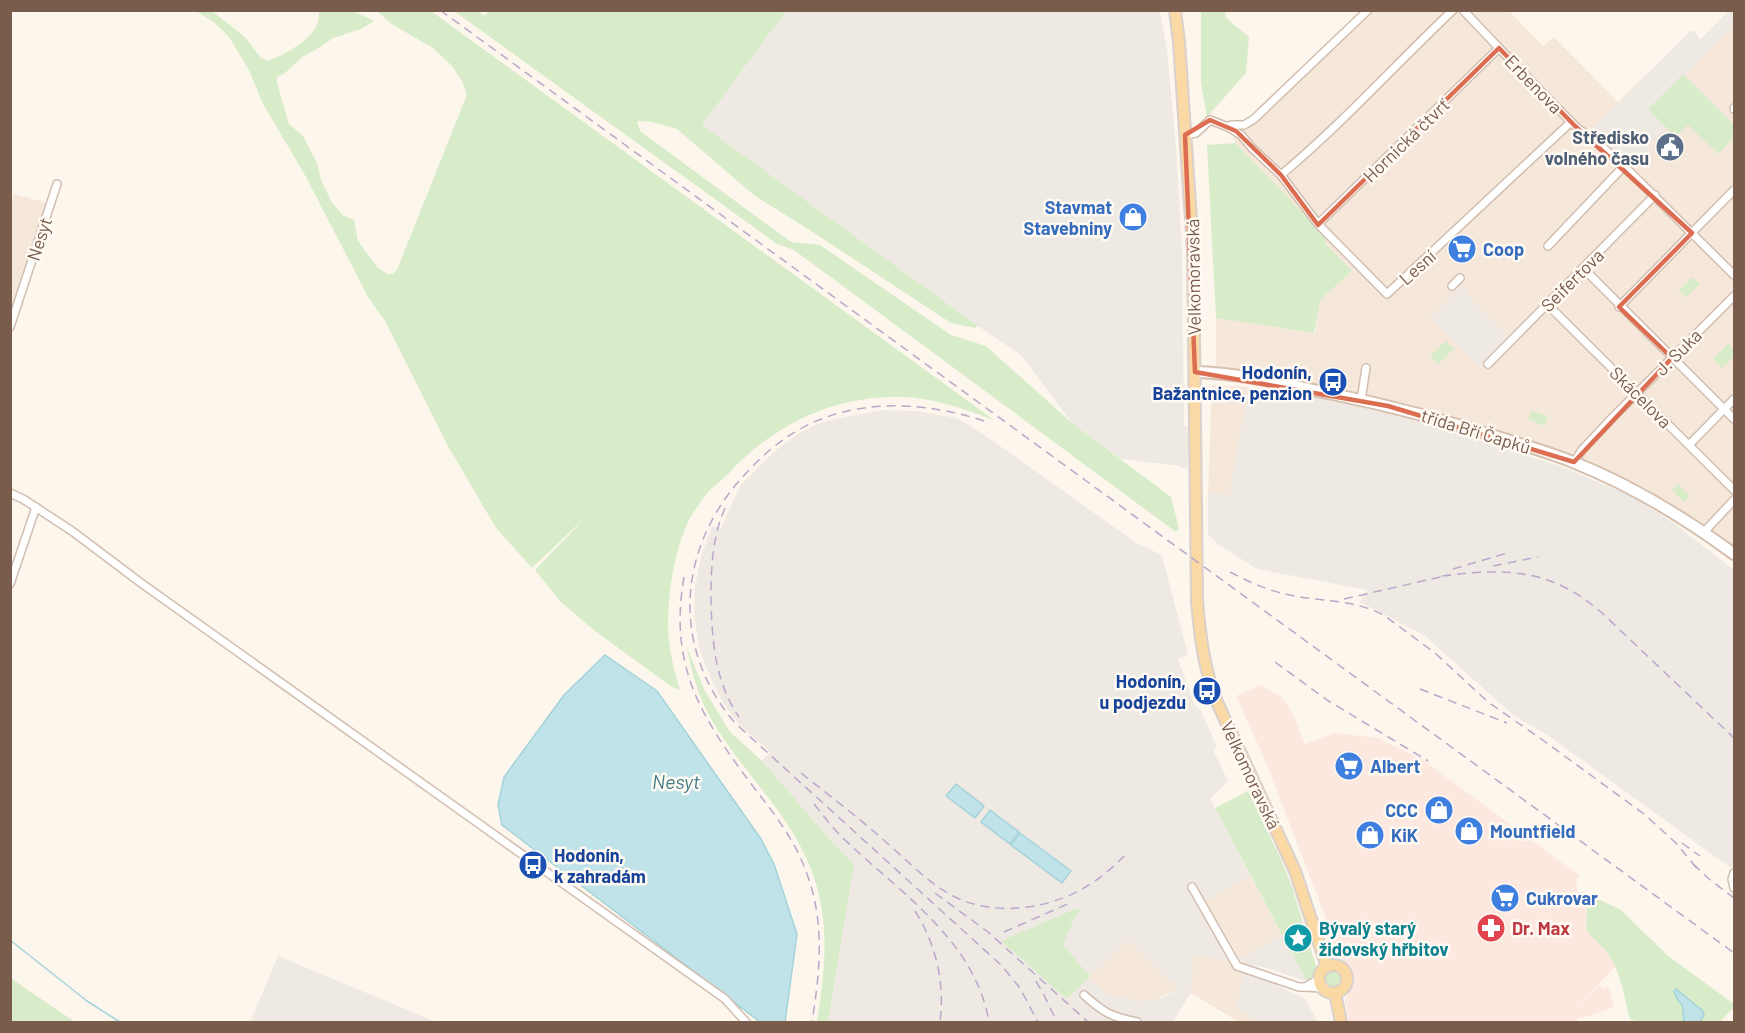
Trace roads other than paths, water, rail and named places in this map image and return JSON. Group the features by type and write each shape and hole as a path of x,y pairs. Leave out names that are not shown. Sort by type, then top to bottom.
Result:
{"main road":[{"name":"Velkomoravská","path":"1175,10 1193,249 1196,544 1200,640 1213,690 1295,871 1328,967 1338,967 1346,976 1344,987 1335,993 1341,1023"},
{"path":"1328,967 1321,972 1320,983 1327,992 1335,993"}],"street":[{"path":"1228,126 1244,125 1254,119 1368,10"},
{"path":"1281,175 1302,158 1453,10"},
{"path":"1463,10 1499,48"},
{"name":"Erbenova","path":"1499,48 1571,122 1624,166 1734,274"},
{"name":"Hornická čtvrť","path":"1318,224 1499,48"},
{"path":"1185,135 1196,133 1210,120 1228,126 1241,135 1281,175 1318,224"},
{"name":"Lesní","path":"1318,224 1386,294 1571,122"},
{"path":"1241,135 1244,125"},
{"path":"1548,246 1624,166"},
{"name":"Nesyt","path":"10,327 57,184"},
{"path":"1619,307 1734,190"},
{"name":"Seifertova","path":"1488,364 1655,195"},
{"path":"1584,269 1619,307 1734,419"},
{"path":"1452,286 1460,278"},
{"name":"J. Suka","path":"1574,462 1582,450 1636,393 1734,296"},
{"name":"Skácelova","path":"1547,304 1734,490"},
{"path":"1361,400 1366,368"},
{"name":"třída Bří Čapků","path":"1195,372 1211,372 1361,400 1446,421 1574,462 1642,494 1704,532 1734,554"},
{"path":"1689,444 1734,399"},
{"path":"10,493 36,507 103,554 725,999 746,1023"},
{"path":"1704,532 1734,500"},
{"path":"10,584 36,507"},
{"path":"1733,876 1734,888"},
{"path":"1192,887 1237,966 1299,987 1320,983"},
{"path":"1084,995 1099,1009 1113,1017 1137,1023"}],"water":[{"path":"605,655 657,691 761,839 774,864 797,934 785,1022 760,1022 502,825 498,805 504,777 564,695"},
{"path":"956,784 984,806 975,818 946,796"},
{"path":"990,810 1019,832 1010,844 981,822"},
{"path":"1020,833 1071,871 1062,883 1011,845"},
{"path":"1676,989 1703,1011 1704,1016 1699,1022 1684,1021 1682,1005 1674,991"}],"waterway":[{"path":"10,940 87,1001 120,1022"}],"railway":[{"path":"440,10 1734,953"},
{"path":"984,421 945,411 884,406 863,408 824,418 784,439 750,469 726,498 708,528 696,561 690,594 691,627 699,660 713,692 735,723 1001,965 1020,988 1038,1022"},
{"path":"725,508 717,531 713,553 712,631 720,676 739,717"},
{"path":"1453,569 1507,553"},
{"path":"1493,566 1538,557"},
{"path":"1230,572 1274,591 1350,604 1385,616 1435,653 1488,702 1644,814 1676,843 1699,871"},
{"path":"1442,576 1507,572 1526,574 1564,587 1601,612 1734,738"},
{"path":"1344,599 1449,575"},
{"path":"684,577 680,609 681,639 694,691 705,716 720,740 791,840 813,892 819,929 819,966 812,1022"},
{"path":"1275,662 1327,700 1428,761"},
{"path":"1420,689 1507,723"},
{"path":"801,773 870,828 933,883 953,896 970,903 987,907 1024,908 1060,899 1097,880 1127,853"},
{"path":"814,804 832,827 911,899 952,942 968,966 981,993 989,1022"},
{"path":"1682,843 1700,856"},
{"path":"1693,864 1734,898"},
{"path":"935,893 988,932 1088,1022"},
{"path":"1004,932 1070,903"},
{"path":"915,911 928,937 937,964 941,993 940,1022"},
{"path":"1036,981 1057,1022"}],"place":[{"name":"Středisko volného času","path":"1670,147"},
{"name":"Stavmat Stavebniny","path":"1133,217"},
{"name":"Coop","path":"1462,249"},
{"name":"Hodonín, Bažantnice, penzion","path":"1333,382"},
{"name":"Hodonín, u podjezdu","path":"1207,691"},
{"name":"Albert","path":"1349,766"},
{"name":"CCC","path":"1439,810"},
{"name":"Mountfield","path":"1469,831"},
{"name":"KiK","path":"1370,835"},
{"name":"Hodonín, k zahradám","path":"533,865"},
{"name":"Cukrovar","path":"1505,898"},
{"name":"Dr. Max","path":"1491,928"},
{"name":"Bývalý starý židovský hřbitov","path":"1298,938"}]}
